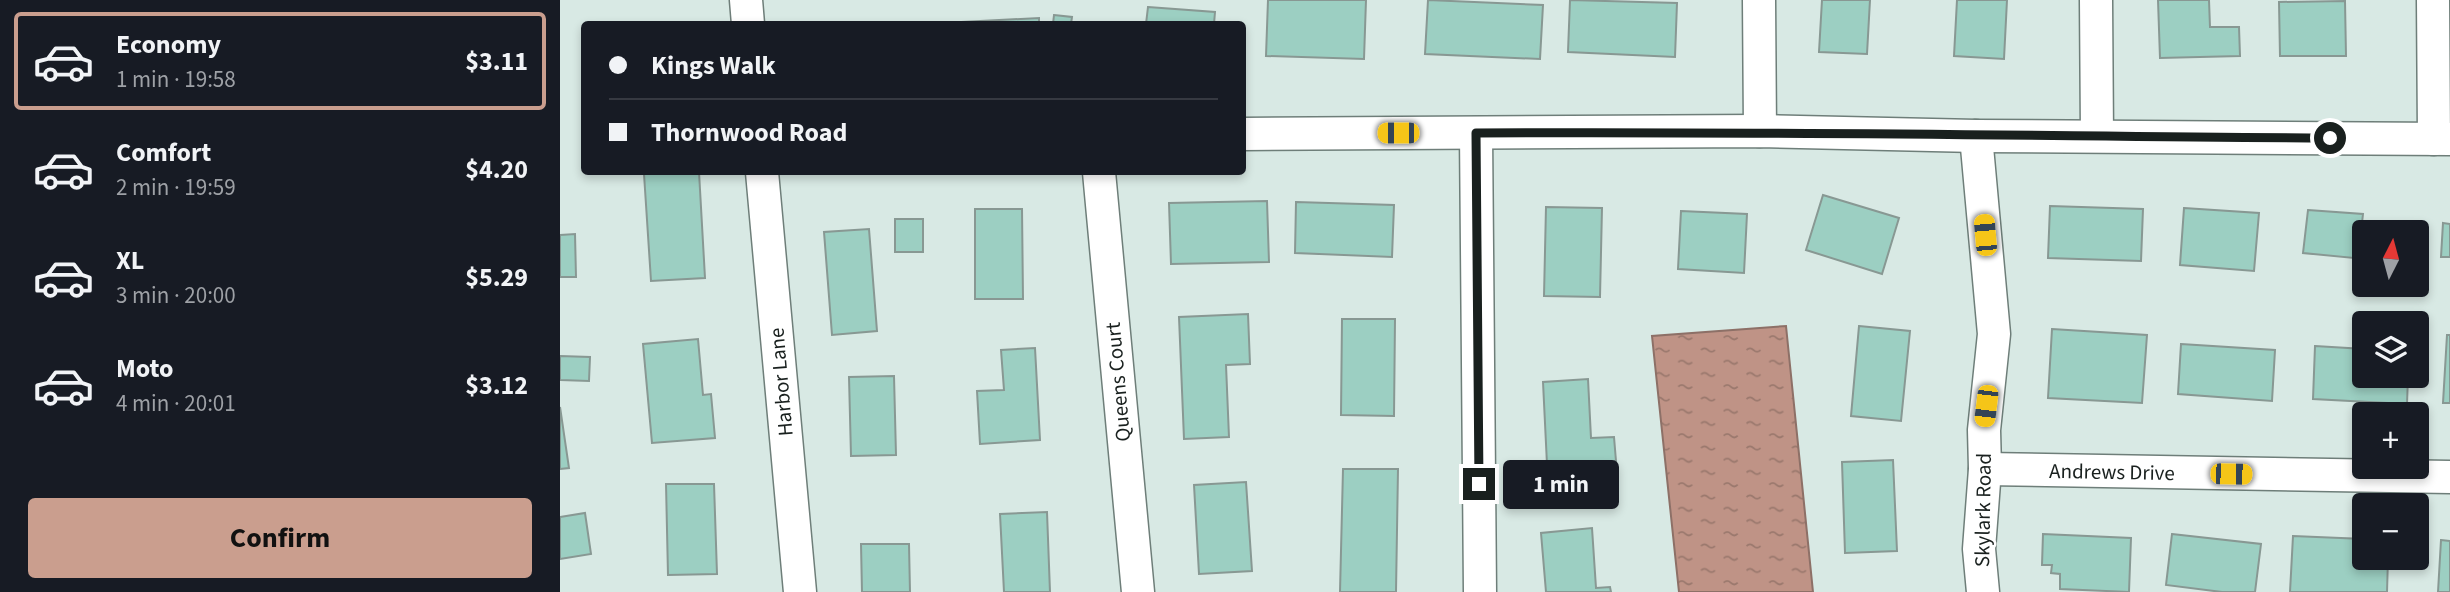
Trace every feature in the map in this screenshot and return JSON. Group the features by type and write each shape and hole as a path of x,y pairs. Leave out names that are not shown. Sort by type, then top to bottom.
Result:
{"street":[{"path":"746,0 748,21"},
{"path":"1759,0 1760,131"},
{"path":"2096,0 2097,136"},
{"path":"1246,134 1760,131 1976,136 2442,139 2433,0"},
{"path":"1476,133 1480,592"},
{"name":"Skylark Road","path":"1976,136 1994,334 1983,430 1985,470 1979,549 1983,592"},
{"name":"Harbor Lane","path":"762,175 800,592"},
{"name":"Queens Court","path":"1099,175 1138,592"},
{"name":"Andrews Drive","path":"1985,470 2450,477"}],"water":[{"path":"1786,326 1813,592 1679,592 1652,336"}],"building":[{"path":"1268,0 1366,0 1364,59 1266,56"},
{"path":"1428,0 1543,5 1540,59 1425,54"},
{"path":"1570,0 1677,3 1675,57 1568,52"},
{"path":"1822,0 1870,0 1867,54 1819,52"},
{"path":"1957,0 2007,0 2004,59 1954,56"},
{"path":"2158,0 2209,0 2210,27 2239,27 2240,56 2160,58"},
{"path":"2345,1 2346,56 2280,56 2279,2"},
{"path":"1148,7 1215,12 1214,21 1146,21"},
{"path":"1054,15 1072,17 1071,21 1053,21"},
{"path":"1039,18 1039,21 981,21"},
{"path":"644,175 699,175 705,278 651,281"},
{"path":"1823,195 1899,218 1882,274 1806,250"},
{"path":"1267,201 1269,262 1171,264 1169,203"},
{"path":"1296,202 1394,205 1392,257 1295,253"},
{"path":"2050,206 2143,209 2141,261 2048,258"},
{"path":"1546,207 1602,208 1600,297 1544,296"},
{"path":"2184,208 2259,213 2254,271 2180,265"},
{"path":"975,209 1022,209 1023,299 975,299"},
{"path":"2308,210 2363,214 2362,220 2352,220 2352,258 2303,253"},
{"path":"1681,211 1747,214 1744,273 1678,269"},
{"path":"895,219 923,219 923,252 895,252"},
{"path":"2443,223 2450,224 2450,257 2441,257"},
{"path":"869,229 877,331 832,335 824,232"},
{"path":"575,234 576,277 560,277 560,235"},
{"path":"1248,314 1250,364 1226,365 1229,437 1184,439 1179,317"},
{"path":"1342,319 1395,319 1394,416 1341,415"},
{"path":"1859,326 1910,331 1901,421 1851,416"},
{"path":"2052,329 2147,335 2142,403 2048,398"},
{"path":"2447,335 2450,335 2450,403 2443,403"},
{"path":"698,339 703,395 711,394 715,438 652,443 643,344"},
{"path":"2181,344 2275,350 2272,401 2178,394"},
{"path":"2315,346 2352,348 2352,388 2408,388 2407,402 2313,399"},
{"path":"1035,348 1040,440 980,444 977,391 1004,390 1001,350"},
{"path":"560,356 590,357 589,381 560,380"},
{"path":"894,376 896,455 851,456 849,377"},
{"path":"1588,379 1591,438 1614,437 1616,461 1595,462 1596,483 1548,485 1543,382"},
{"path":"560,407 569,468 560,469"},
{"path":"1893,460 1897,551 1845,553 1842,462"},
{"path":"1343,469 1398,469 1396,592 1340,592"},
{"path":"1246,482 1252,571 1199,574 1194,485"},
{"path":"666,484 714,484 717,574 668,575"},
{"path":"1047,512 1050,592 1004,592 1000,514"},
{"path":"585,513 591,554 560,559 560,517"},
{"path":"1592,528 1596,588 1610,587 1611,592 1546,592 1541,533"},
{"path":"2043,534 2131,538 2129,592 2060,589 2060,574 2051,573 2052,565 2042,565"},
{"path":"2172,534 2261,544 2255,592 2222,592 2166,585"},
{"path":"2293,536 2352,538 2352,570 2388,570 2387,592 2290,592"},
{"path":"2441,540 2450,541 2450,592 2438,592"},
{"path":"861,544 909,544 910,592 862,592"}],"route":[{"path":"1479,484 1476,133 1760,131 1976,136 2330,138"}]}
